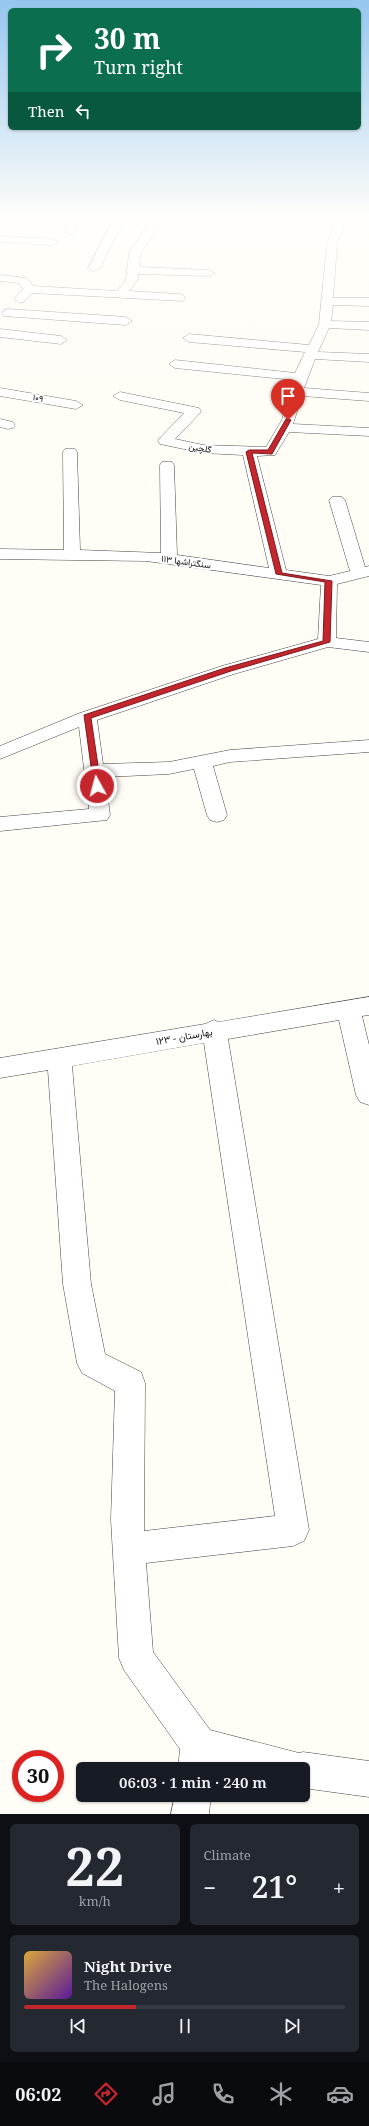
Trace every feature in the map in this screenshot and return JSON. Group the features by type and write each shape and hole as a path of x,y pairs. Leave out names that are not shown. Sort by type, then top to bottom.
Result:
{"street":[{"path":"4,317 16,304"},
{"name":"گلچین","path":"120,396 194,411 165,441 203,450 270,452 288,420 300,377 325,324 327,304"},
{"path":"4,317 126,321"},
{"path":"325,324 369,326"},
{"path":"0,333 61,340"},
{"path":"189,338 369,358"},
{"path":"175,364 300,377"},
{"name":"۱۰۹","path":"0,392 76,405"},
{"path":"297,392 369,397"},
{"path":"284,428 369,432"},
{"path":"70,452 72,555"},
{"path":"249,452 279,574"},
{"path":"167,465 169,560"},
{"path":"337,500 364,572"},
{"name":"سنگتراشها ۱۱۳","path":"0,554 146,556 329,581 364,572"},
{"path":"327,642 329,581"},
{"path":"0,753 87,717 228,670 327,642 369,647"},
{"path":"0,824 100,815 87,717"},
{"path":"95,771 169,768 230,756 369,746"},
{"path":"202,761 217,815"},
{"path":"358,1007 369,1096"},
{"name":"بهارستان - ۱۲۳","path":"0,1068 214,1030 358,1007"},
{"path":"129,1549 293,1530 214,1030"},
{"path":"60,1057 77,1284 92,1363 130,1383 127,1520 136,1658 198,1757 238,1762"},
{"path":"310,1771 369,1779"},
{"path":"190,1814 192,1802"}],"route":[{"path":"97,786 87,717 228,670 327,642 329,581 279,574 249,452 270,452 288,420"}]}
